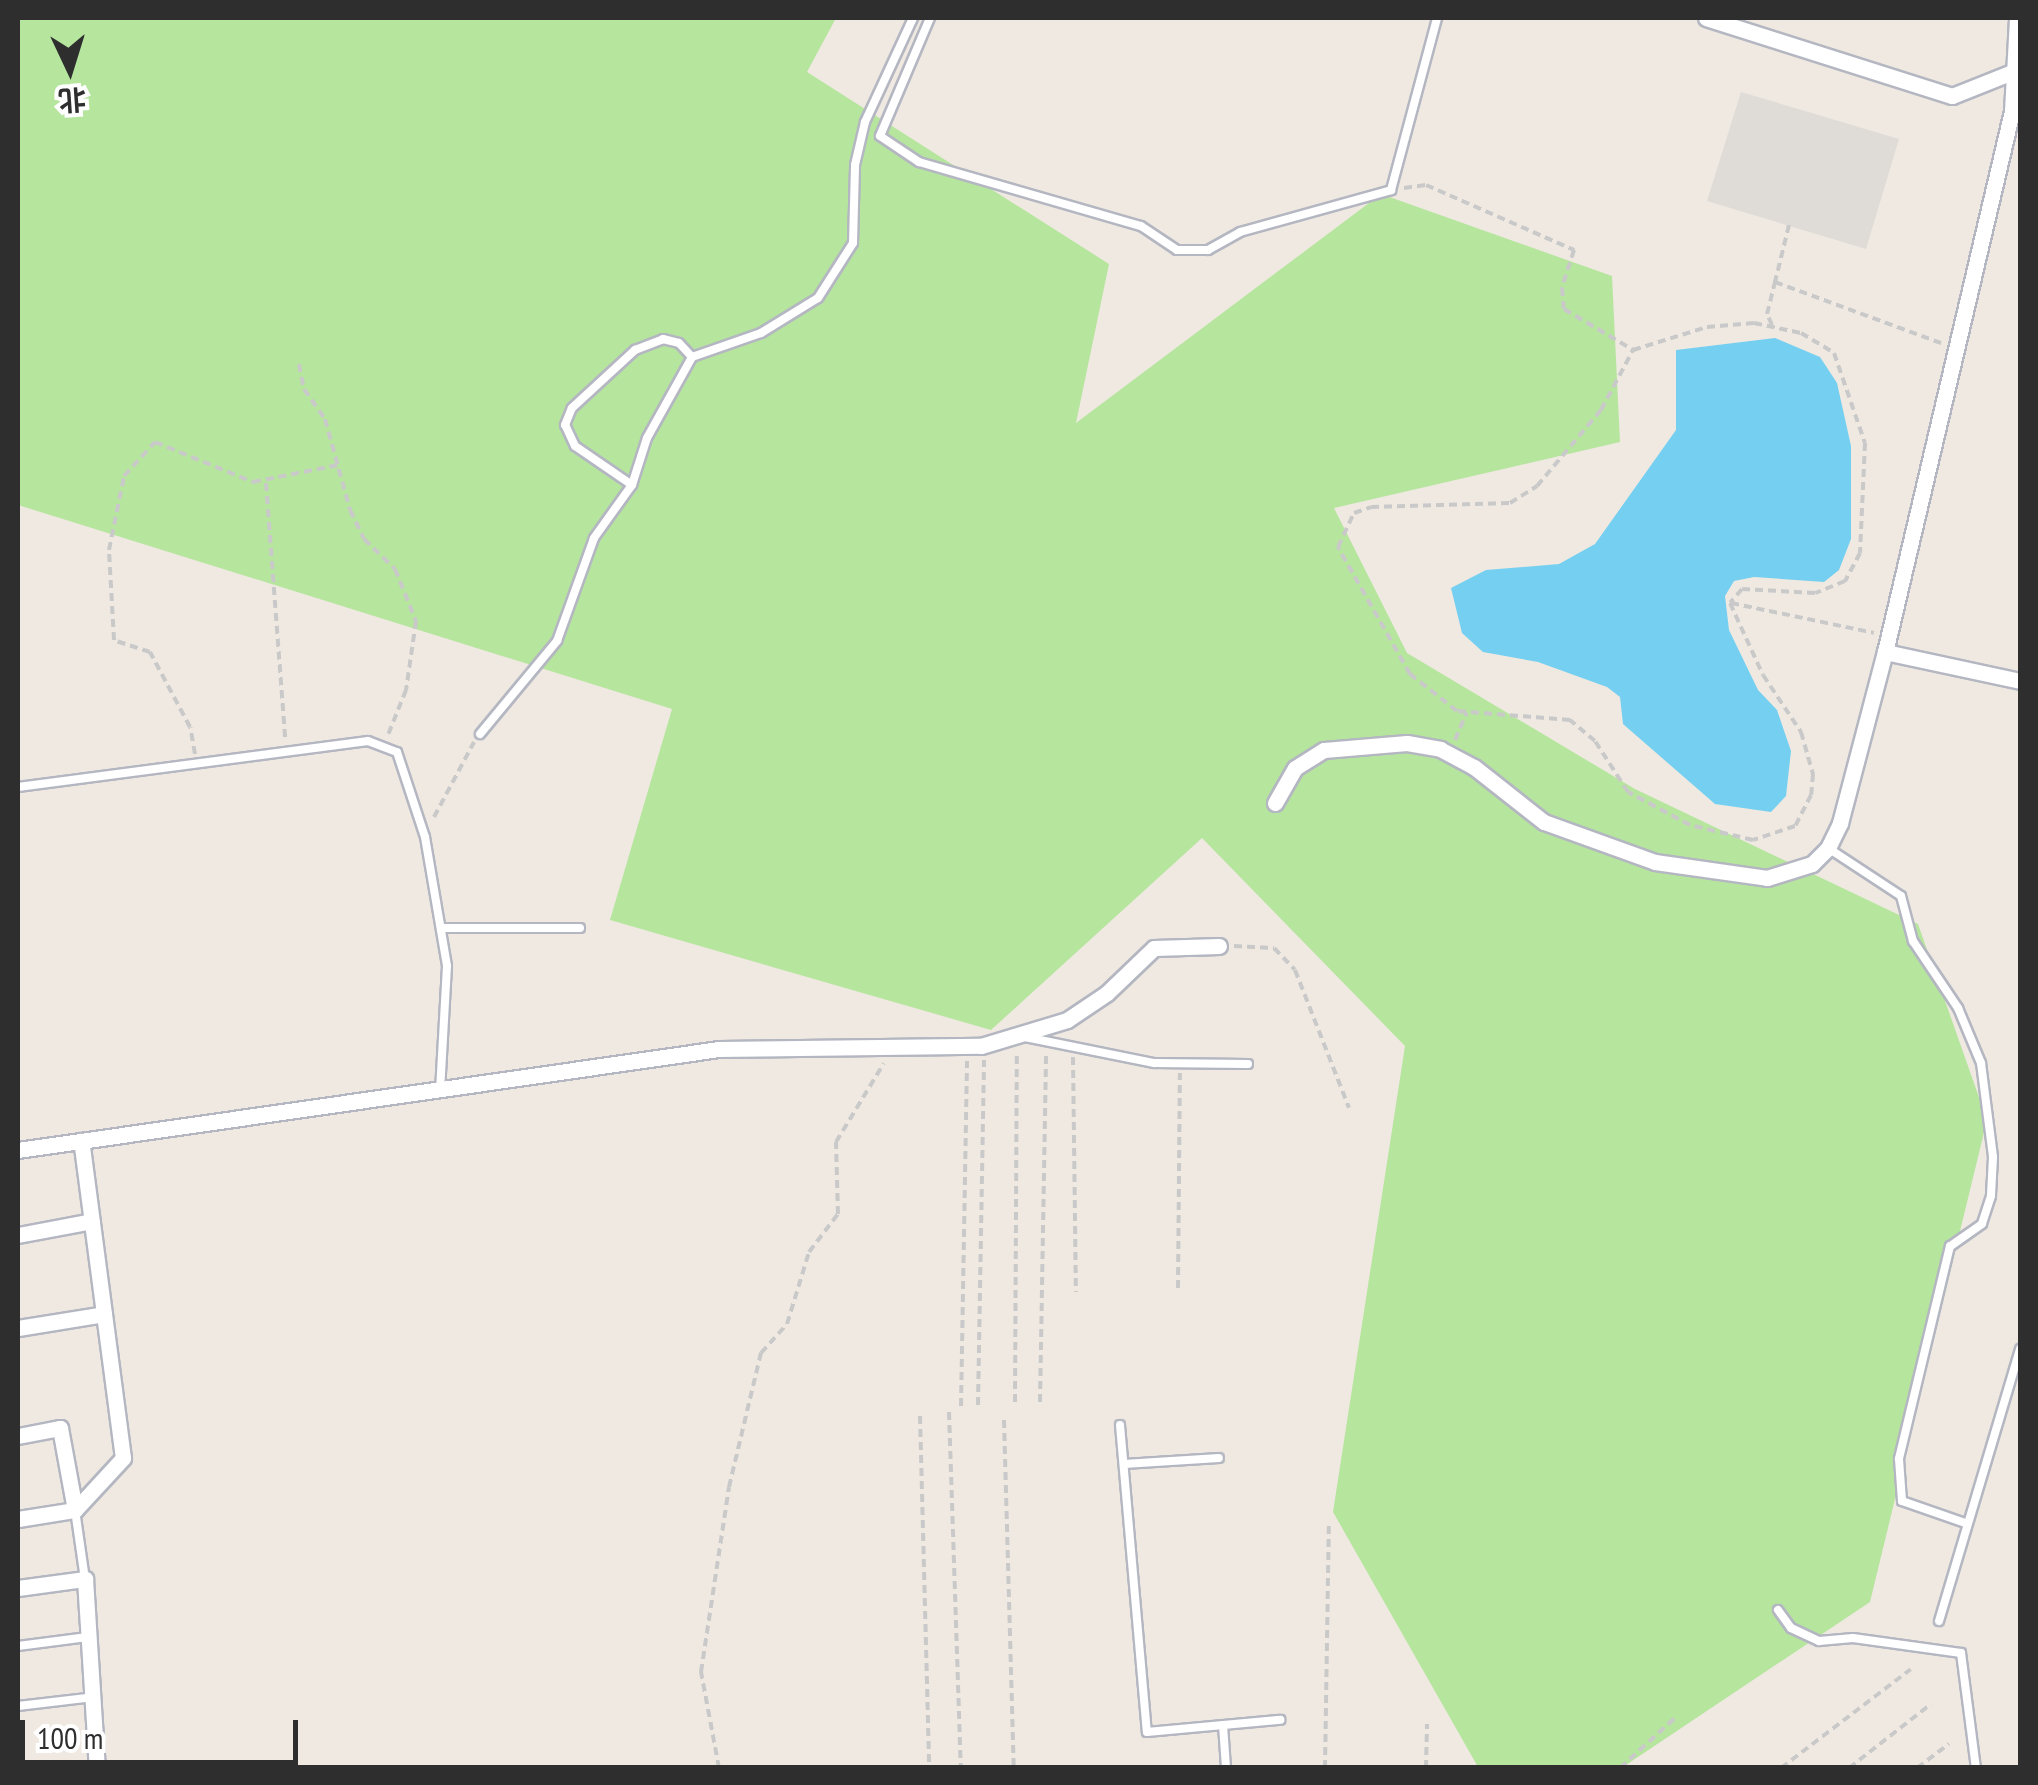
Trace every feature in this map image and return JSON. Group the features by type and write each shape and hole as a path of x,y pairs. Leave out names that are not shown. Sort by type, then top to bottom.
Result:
{"street":[{"path":"1706,18 1952,96 2020,69"},
{"path":"1275,803 1295,768 1324,750 1406,743 1449,754 1544,822 1655,862 1766,878 1812,864 1828,848 1840,823 1886,644 2020,69 2018,18"},
{"path":"1886,644 2020,681"},
{"path":"18,1150 440,1094 719,1050 982,1046 1015,1038 1080,1012 1154,948 1219,946"},
{"path":"18,1519 75,1510 124,1458 81,1142"},
{"path":"18,1235 92,1221"},
{"path":"18,1328 104,1314"},
{"path":"18,1436 60,1428 75,1510"},
{"path":"18,1588 84,1579 92,1637 97,1768"}],"lane":[{"path":"480,734 557,641 594,538 632,485 647,438 692,356 761,333 818,298 853,243 856,165 865,122 913,18"},
{"path":"930,18 880,136 919,162 1141,226 1177,250 1208,250 1240,232 1391,190 1437,18"},
{"path":"632,485 575,446 565,425 572,408 635,350 663,340 679,342 692,356"},
{"path":"18,787 197,768 368,741 385,744 397,752 425,837 447,966 440,1094"},
{"path":"1828,848 1901,896 1913,941 1958,1008 1981,1063 1993,1157 1991,1196 1982,1224 1950,1246 1899,1459 1902,1500 1965,1523"},
{"path":"440,928 580,928"},
{"path":"1015,1038 1180,1063 1248,1064"},
{"path":"1938,1621 2020,1349"},
{"path":"1120,1426 1146,1732 1280,1720"},
{"path":"1124,1464 1219,1458"},
{"path":"75,1510 84,1579"},
{"path":"1778,1610 1791,1628 1820,1641 1852,1638 1961,1653 1976,1768"},
{"path":"18,1646 92,1637"},
{"path":"18,1706 95,1697"},
{"path":"1224,1725 1226,1768"}],"path":[{"path":"1391,190 1426,185 1574,250 1562,288 1564,309 1633,350"},
{"path":"1774,327 1767,314 1789,225"},
{"path":"1775,282 1954,348"},
{"path":"1707,327 1774,327 1818,343 1843,370 1865,444 1860,553 1833,588 1794,594 1742,589 1730,603 1810,751 1812,794 1795,826 1774,838 1753,840 1690,824 1628,792 1594,742 1570,720 1467,712 1410,674 1338,547 1340,531 1354,513 1371,507 1510,503 1537,486 1601,410 1633,350 1707,327"},
{"path":"298,364 338,465 341,489 364,539 395,569 416,621 406,690 385,744"},
{"path":"197,768 190,727 150,652 114,640 114,505 124,476 155,442 224,472 266,481 338,465"},
{"path":"266,481 286,753"},
{"path":"1730,603 1886,644"},
{"path":"1449,754 1467,712"},
{"path":"425,837 480,734"},
{"path":"1219,946 1274,948 1295,970 1349,1108"},
{"path":"1015,1038 1020,1071 1015,1402"},
{"path":"1040,1402 1046,1040"},
{"path":"1072,1045 1076,1292"},
{"path":"978,1404 982,1046"},
{"path":"961,1406 964,1048"},
{"path":"719,1768 701,1672 729,1487 760,1353 787,1324 809,1252 838,1214 836,1142 892,1050"},
{"path":"1178,1288 1180,1063"},
{"path":"949,1412 961,1768"},
{"path":"920,1416 930,1768"},
{"path":"1004,1420 1014,1768"},
{"path":"1325,1768 1329,1521"},
{"path":"1782,1768 1911,1669"},
{"path":"1849,1768 1932,1704"},
{"path":"1620,1768 1676,1717"},
{"path":"1426,1724 1426,1768"},
{"path":"1918,1768 1948,1744"}],"green space":[{"path":"18,18 836,18 807,72 1109,264 1076,423 1381,194 1612,276 1620,442 1334,508 1407,653 1635,789 1918,924 1987,1120 1870,1602 1623,1767 1478,1767 1333,1512 1405,1046 1202,838 991,1030 610,920 672,709 18,505"}],"shaded area":[{"path":"1741,92 1899,139 1866,249 1707,201"}],"water":[{"path":"1775,338 1820,357 1837,383 1851,446 1851,539 1839,570 1824,582 1754,577 1734,581 1725,596 1729,630 1758,690 1777,710 1791,751 1786,796 1771,812 1715,804 1623,724 1620,697 1607,687 1538,662 1483,652 1462,633 1451,588 1486,570 1559,564 1595,544 1676,430 1676,350"}]}
